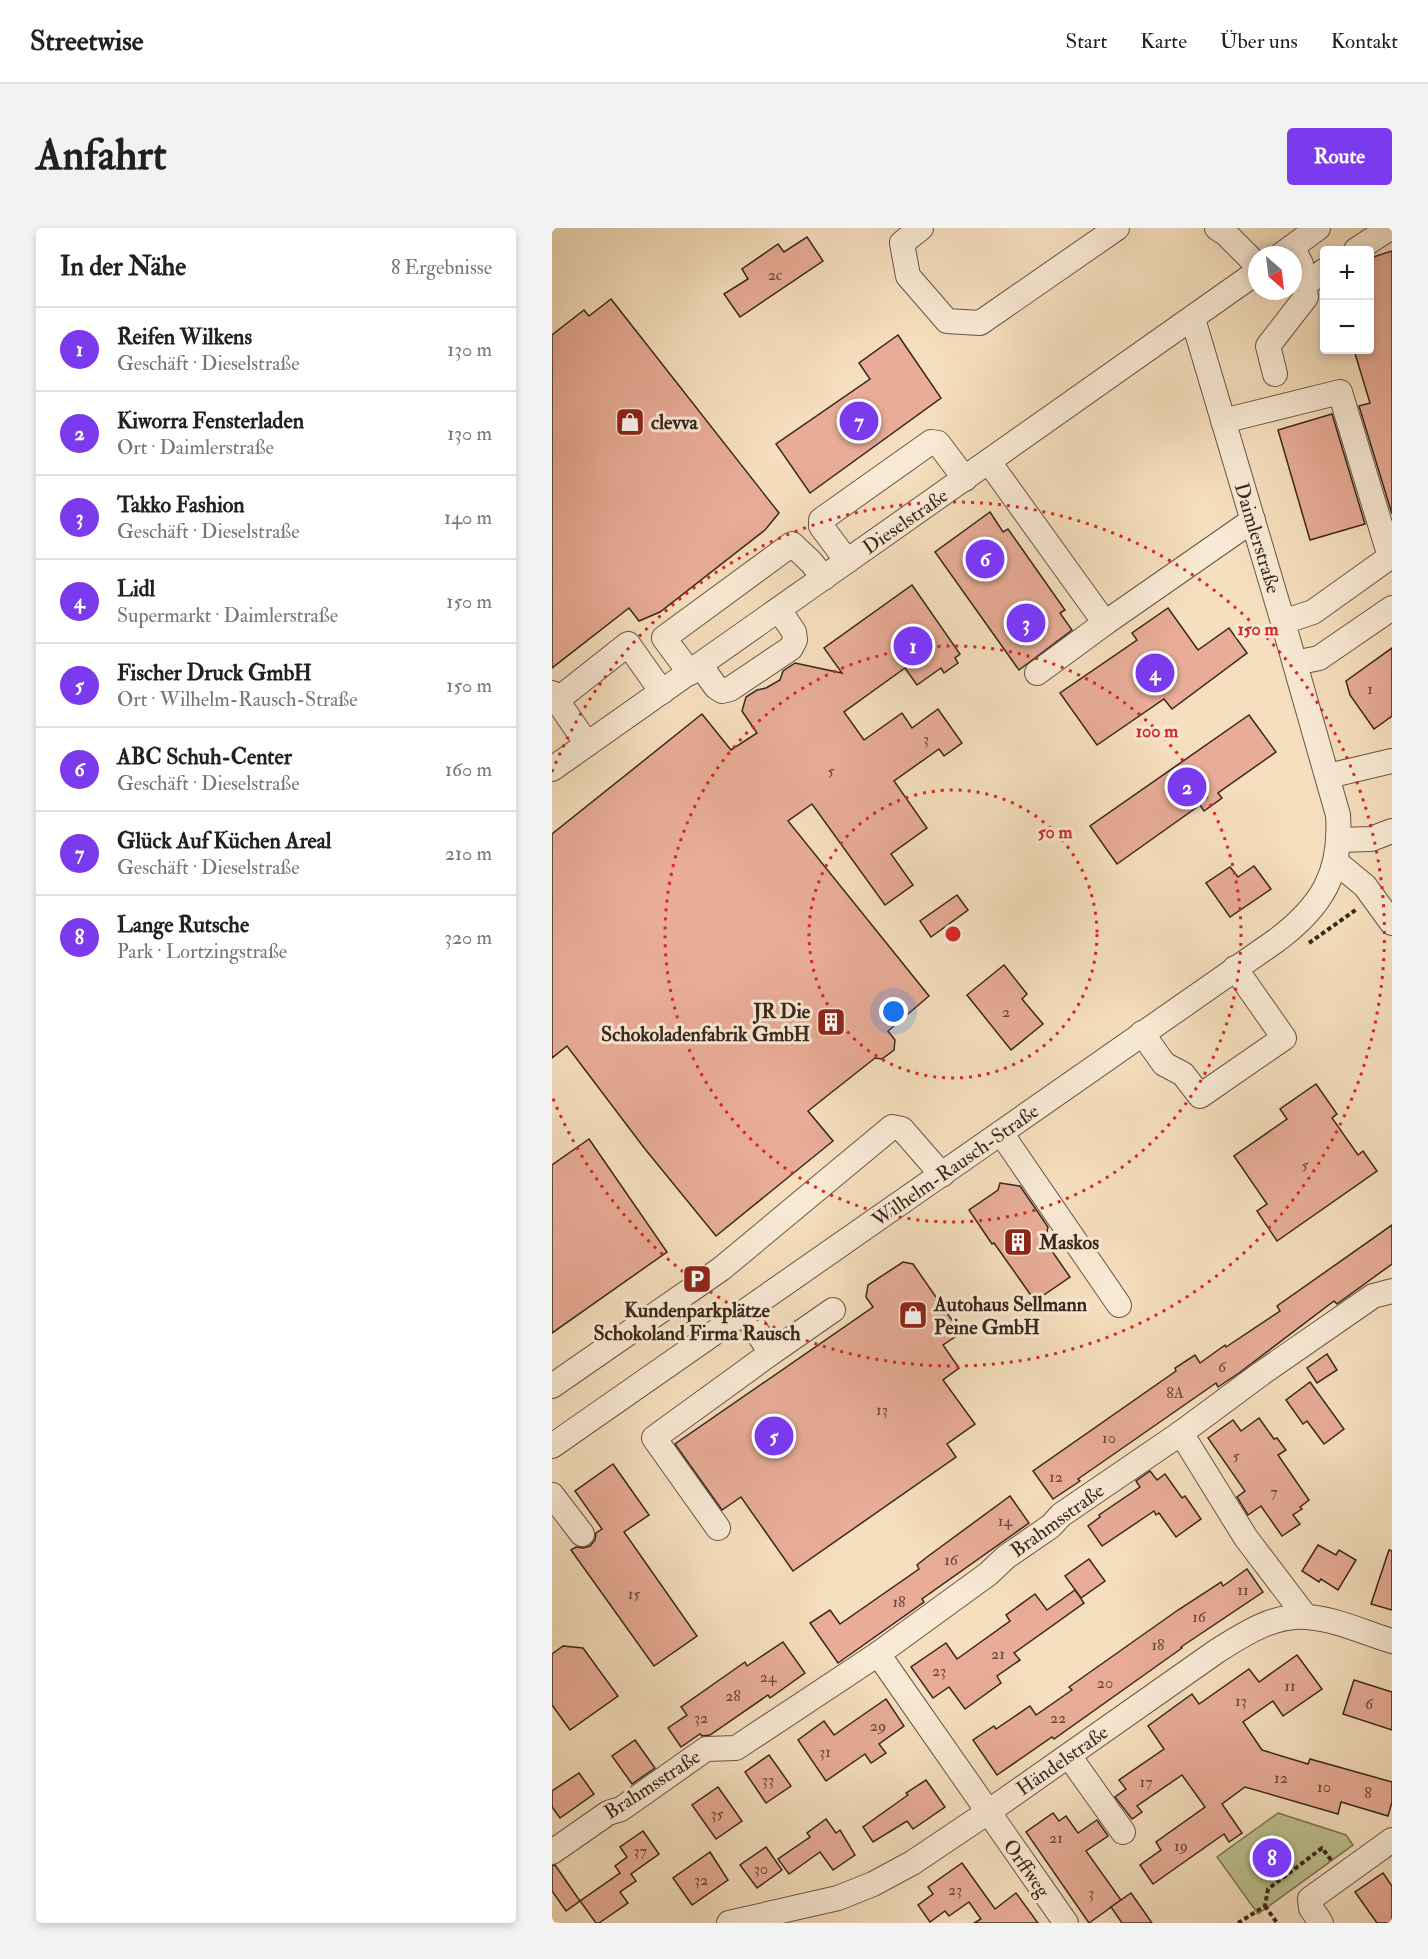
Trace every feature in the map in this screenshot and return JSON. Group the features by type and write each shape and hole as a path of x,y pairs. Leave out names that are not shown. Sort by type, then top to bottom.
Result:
{"street":[{"path":"921,228 902,243 908,276 947,321 980,323 1117,228"},
{"path":"1293,246 1317,228"},
{"path":"1362,246 1390,228"},
{"path":"1222,230 1248,256"},
{"path":"1275,374 1268,346 1306,297 1302,271"},
{"path":"1304,285 1320,274"},
{"name":"Dieselstraße","path":"552,769 1248,279"},
{"name":"Daimlerstraße","path":"1193,319 1328,776 1338,815 1338,851"},
{"path":"1223,420 1340,392 1390,557 1313,612 1283,622"},
{"path":"847,561 821,526 821,520 930,442 938,443 965,479"},
{"path":"989,462 1105,623"},
{"path":"1037,673 1253,520"},
{"path":"779,610 794,632 795,640 791,648 730,689 722,691 695,669 664,638 792,544 824,578"},
{"path":"1295,663 1319,658 1392,608"},
{"path":"587,744 554,696 627,644 662,692"},
{"path":"1328,776 1392,761"},
{"path":"1390,918 1338,851 1392,831"},
{"name":"Wilhelm-Rausch-Straße","path":"552,1446 1299,923 1326,886 1338,851"},
{"path":"1142,1033 1164,1064 1183,1074 1200,1096 1284,1038 1235,969"},
{"path":"552,1386 721,1269 892,1128 902,1129 942,1175"},
{"path":"1001,1133 1119,1305"},
{"name":"Brahmsstraße","path":"552,1852 608,1813 621,1809 706,1749 736,1748 878,1654 988,1574 1006,1557 1051,1526 1061,1515 1181,1433 1262,1373 1373,1296 1392,1291"},
{"path":"718,1528 654,1438 833,1310"},
{"path":"744,1312 771,1353"},
{"path":"1181,1433 1246,1538 1306,1617"},
{"path":"552,1495 582,1534"},
{"name":"Händelstraße","path":"729,1923 838,1898 873,1884 912,1863 1240,1636 1263,1625 1286,1618 1306,1617 1326,1620 1392,1641"},
{"path":"878,1654 988,1812"},
{"path":"1069,1756 1123,1832"},
{"name":"Orffweg","path":"988,1812 1066,1923"},
{"path":"1321,1923 1311,1908 1310,1899 1392,1840"}],"path":[{"path":"1238,1923 1265,1906 1269,1889 1322,1848 1341,1875"},
{"path":"1265,1906 1277,1923"}],"green space":[{"path":"1278,1813 1346,1835 1353,1845 1258,1914 1217,1857"}],"building":[{"path":"807,237 823,261 740,317 724,294 748,279 742,269 778,244 784,252"},
{"path":"1392,251 1392,514 1359,406 1370,403 1355,354 1374,354 1374,257"},
{"name":"clevva","path":"611,299 779,513 765,530 660,612 639,621 629,608 552,668 552,335 584,310 589,316"},
{"path":"898,335 941,398 810,493 776,444 870,379 859,363"},
{"path":"1332,414 1365,524 1310,540 1278,430"},
{"path":"990,512 1003,532 1008,529 1065,610 1060,613 1072,630 1019,670 935,552"},
{"name":"JR Die Schokoladenfabrik GmbH","path":"912,585 960,654 955,658 958,663 944,673 941,668 917,685 905,668 844,712 864,740 902,713 912,728 938,709 962,743 944,756 939,749 894,781 927,828 891,854 913,885 885,905 812,804 788,821 929,996 888,1031 895,1040 894,1050 882,1059 875,1058 808,1111 833,1141 716,1236 645,1149 567,1046 552,1058 552,834 702,714 731,750 757,733 742,711 746,697 780,680 783,671 795,663 842,673 824,648"},
{"path":"1168,608 1198,650 1229,628 1247,653 1172,709 1164,699 1097,745 1060,693 1137,640 1132,633"},
{"path":"1392,648 1392,716 1374,729 1350,695 1346,681"},
{"path":"1249,715 1276,752 1218,793 1222,798 1204,811 1200,805 1117,864 1090,826"},
{"path":"1254,866 1271,889 1230,917 1206,883 1230,867 1238,877"},
{"path":"957,895 968,910 931,937 920,921"},
{"path":"1004,965 1027,994 1022,999 1043,1024 1011,1050 967,995"},
{"path":"1316,1084 1337,1114 1332,1118 1358,1155 1363,1151 1377,1171 1277,1241 1257,1211 1267,1204 1234,1156 1287,1119 1280,1109"},
{"path":"589,1139 667,1252 552,1333 552,1165"},
{"name":"Maskos","path":"1000,1183 1020,1186 1048,1227 1045,1241 1070,1277 1035,1301 969,1210 998,1190"},
{"path":"1392,1225 1392,1264 1337,1304 1334,1301 1239,1373 1218,1387 1216,1383 1053,1499 1033,1471 1176,1371 1175,1368 1195,1355 1200,1363 1280,1311 1277,1306"},
{"path":"903,1262 913,1264 961,1333 943,1345 959,1368 943,1380 975,1424 947,1444 956,1457 793,1571 741,1497 722,1510 675,1444 873,1307 866,1297 868,1285"},
{"path":"1327,1354 1337,1370 1317,1383 1307,1368"},
{"path":"1310,1382 1344,1429 1324,1444 1307,1421 1303,1424 1286,1400"},
{"path":"1259,1418 1274,1439 1277,1438 1286,1450 1278,1455 1309,1500 1293,1515 1300,1524 1282,1536 1261,1506 1248,1515 1237,1497 1245,1491 1208,1438 1233,1420 1241,1431"},
{"path":"613,1464 649,1515 624,1532 697,1636 654,1666 571,1550 576,1547 590,1546 595,1540 596,1533 602,1529 575,1491"},
{"path":"1150,1471 1157,1480 1165,1474 1182,1498 1185,1496 1201,1519 1176,1537 1159,1513 1156,1515 1154,1511 1102,1546 1088,1526 1100,1517 1099,1515 1140,1487 1136,1481"},
{"path":"1010,1496 1029,1523 922,1599 924,1602 838,1663 810,1623 830,1610 840,1624 919,1569 917,1565"},
{"path":"1318,1545 1336,1555 1339,1550 1356,1560 1338,1590 1302,1571"},
{"path":"1389,1550 1392,1551 1392,1610 1371,1604"},
{"path":"1089,1559 1105,1581 1081,1598 1065,1576"},
{"path":"1247,1569 1263,1592 1181,1647 1054,1739 1052,1737 997,1775 973,1740 994,1726 996,1729 1030,1706 1036,1715 1072,1690 1069,1687 1178,1610 1221,1582 1223,1586"},
{"path":"1075,1590 1084,1603 1014,1653 1020,1660 997,1676 1001,1683 965,1709 949,1687 933,1698 911,1667 946,1643 957,1659 1010,1621 1006,1615 1035,1594 1047,1610"},
{"path":"783,1642 805,1673 770,1698 768,1695 710,1735 700,1734 681,1747 668,1728 687,1715 681,1707 745,1662 747,1666"},
{"path":"563,1646 583,1648 618,1696 570,1730 552,1705 552,1654"},
{"path":"1297,1655 1322,1689 1283,1716 1273,1701 1243,1722 1262,1750 1308,1764 1310,1759 1392,1782 1392,1802 1388,1816 1341,1802 1338,1814 1245,1787 1222,1804 1242,1833 1229,1842 1224,1834 1153,1884 1140,1865 1161,1850 1156,1842 1205,1807 1182,1775 1137,1806 1142,1812 1132,1819 1115,1797 1126,1789 1119,1780 1164,1749 1148,1726 1192,1694 1199,1704 1249,1669 1259,1682"},
{"path":"1354,1680 1392,1692 1392,1730 1343,1714"},
{"path":"886,1699 904,1726 879,1744 886,1753 871,1763 865,1754 826,1781 798,1740 824,1721 834,1735"},
{"path":"635,1740 655,1768 632,1784 612,1756"},
{"path":"769,1755 791,1786 766,1803 745,1772"},
{"path":"579,1773 594,1794 560,1818 552,1807 552,1791"},
{"path":"926,1780 945,1807 913,1829 907,1821 873,1842 863,1827"},
{"path":"718,1787 742,1821 716,1839 692,1805"},
{"path":"1053,1813 1059,1821 1066,1816 1078,1833 1097,1820 1108,1836 1086,1851 1121,1900 1089,1923 1026,1832"},
{"path":"826,1819 836,1833 840,1830 855,1855 833,1870 820,1852 789,1874 778,1859 810,1837 807,1833"},
{"path":"643,1831 659,1854 631,1874 636,1881 620,1892 628,1903 596,1923 580,1901 620,1873 615,1866 627,1857 620,1847"},
{"path":"766,1847 782,1870 757,1888 740,1865"},
{"path":"710,1852 728,1880 692,1905 673,1878"},
{"path":"962,1863 995,1909 1016,1893 1038,1923 974,1923 981,1919 969,1902 949,1916 945,1911 930,1922 918,1905 933,1894 928,1887"},
{"path":"555,1865 580,1901 566,1911 552,1891 552,1866"},
{"path":"1383,1873 1392,1886 1392,1923 1377,1923 1355,1892"},
{"path":"1131,1893 1152,1923 1122,1923 1111,1907"}],"place":[{"name":"Glück Auf Küchen Areal","path":"859,421"},
{"name":"clevva","path":"630,422"},
{"name":"ABC Schuh-Center","path":"985,559"},
{"name":"Takko Fashion","path":"1026,623"},
{"name":"Reifen Wilkens","path":"913,646"},
{"name":"Lidl","path":"1155,673"},
{"name":"Kiworra Fensterladen","path":"1187,787"},
{"name":"JR Die Schokoladenfabrik GmbH","path":"831,1022"},
{"name":"Maskos","path":"1018,1242"},
{"name":"Kundenparkplätze Schokoland Firma Rausch","path":"697,1279"},
{"name":"Autohaus Sellmann Peine GmbH","path":"913,1315"},
{"name":"Fischer Druck GmbH","path":"774,1436"},
{"name":"Lange Rutsche","path":"1272,1858"}]}
